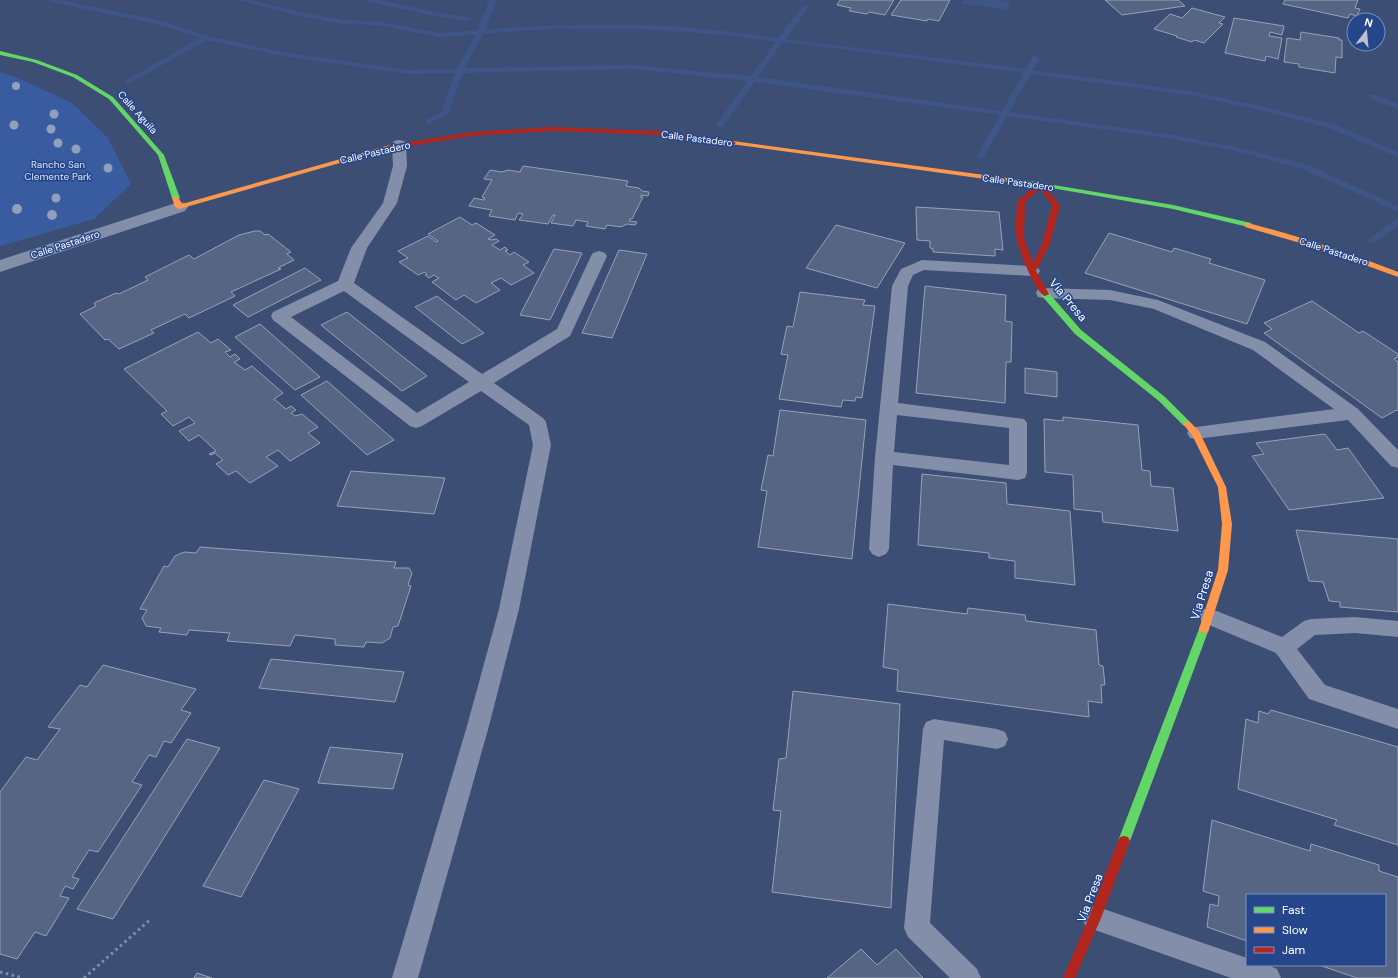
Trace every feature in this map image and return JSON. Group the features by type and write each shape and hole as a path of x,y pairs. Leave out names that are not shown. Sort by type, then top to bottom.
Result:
{"street":[{"name":"Calle Aguila","path":"0,53 35,61 75,76 111,98 161,154 179,207"},
{"name":"Calle Pastadero","path":"0,266 179,207 399,144 472,134 551,129 661,132 1040,185 1172,207 1284,234 1367,262 1398,275"},
{"path":"1032,271 1046,244 1056,205 1040,185"},
{"name":"Via Presa","path":"1040,185 1021,201 1020,238 1032,271 1044,293 1078,332 1162,399 1196,433 1222,487 1226,524 1223,570 1209,616 1095,918 1069,978"}],"lane":[{"path":"399,144 400,166 390,203 359,248 345,284 279,316 416,422 564,332 599,256"},
{"path":"879,549 884,457 900,286 907,272 922,265 1032,271"},
{"path":"345,284 418,335 480,383 537,422 542,445 509,609 478,726 405,978"},
{"path":"1044,293 1110,295 1158,305 1259,346 1352,413 1398,461"},
{"path":"884,457 1018,473 1018,423 888,408"},
{"path":"1196,433 1352,413"},
{"path":"1209,616 1284,647 1317,692 1398,719"},
{"path":"1284,647 1311,627 1355,625 1398,629"},
{"path":"968,978 917,928 934,729 997,739"},
{"path":"1095,918 1268,978"}],"path":[{"path":"84,978 151,919"},
{"path":"0,972 23,978"}],"green space":[{"name":"Rancho San Clemente Park","path":"0,72 16,77 72,103 108,138 131,184 94,219 0,246"}],"shaded area":[{"path":"963,0 1002,0 1001,2 1011,3 1008,11 976,4 974,6 961,4"}],"building":[{"path":"840,0 894,0 885,15 869,12 867,14 849,11 851,8 837,5"},
{"path":"901,0 950,0 939,21 928,19 927,21 891,15"},
{"path":"1105,0 1178,0 1185,6 1122,15"},
{"path":"1285,0 1358,0 1355,8 1360,9 1359,12 1346,12 1346,18 1283,4"},
{"path":"1192,8 1225,17 1219,23 1223,24 1204,43 1194,40 1192,42 1154,29 1170,14 1182,18"},
{"path":"1234,18 1284,26 1282,35 1270,32 1269,36 1282,38 1278,59 1266,56 1265,61 1225,53"},
{"path":"1301,32 1339,38 1339,40 1342,40 1342,58 1336,57 1335,73 1299,67 1299,64 1284,62 1287,38 1300,40"},
{"path":"523,166 628,181 626,186 639,188 642,191 649,192 648,196 641,195 640,197 643,197 632,219 629,221 637,222 635,225 627,224 621,227 607,225 605,229 586,226 588,222 576,220 573,226 551,223 555,215 553,215 548,224 519,220 523,214 518,213 515,220 489,216 492,210 469,206 474,198 484,200 485,198 482,197 492,180 484,179 490,170 520,172"},
{"path":"916,207 999,212 1003,250 995,249 995,256 933,252 933,249 930,248 930,241 917,240"},
{"path":"460,217 472,225 476,223 495,235 488,239 496,239 499,241 492,245 500,250 505,247 508,250 505,251 510,255 514,252 529,262 523,265 534,273 511,285 501,278 491,283 500,290 476,303 464,295 456,300 432,282 439,278 434,275 429,278 425,275 427,274 425,272 418,275 399,262 408,258 398,251 428,236 436,242 438,241 428,234"},
{"path":"836,225 905,243 877,288 806,268"},
{"path":"260,231 265,235 268,234 291,252 287,254 294,260 278,268 281,269 231,292 235,296 189,318 185,314 151,330 154,333 119,349 108,339 105,340 80,314 96,306 94,303 116,293 119,294 148,280 145,277 189,255 194,259 239,235"},
{"path":"1109,233 1172,252 1174,248 1211,259 1209,263 1265,280 1247,324 1085,273"},
{"path":"554,249 582,253 550,320 520,315"},
{"path":"619,250 647,254 612,338 582,333"},
{"path":"305,268 321,280 248,317 233,305"},
{"path":"925,286 1006,295 1005,321 1012,322 1011,362 1006,362 1005,403 916,393"},
{"path":"800,292 865,300 863,305 875,306 862,398 856,397 855,401 843,400 841,407 779,399 788,355 781,354 787,326 793,327"},
{"path":"437,296 484,333 462,344 415,307"},
{"path":"1312,301 1359,333 1363,331 1398,354 1398,357 1394,359 1398,362 1398,411 1397,410 1382,418 1264,333 1272,329 1264,323"},
{"path":"347,312 427,376 402,391 321,325"},
{"path":"260,324 320,377 295,390 235,337"},
{"path":"198,332 211,343 218,339 231,350 225,352 230,357 235,354 240,359 234,362 245,370 252,366 283,393 274,399 286,409 291,406 296,410 291,413 295,416 302,414 318,427 308,433 320,443 290,461 278,450 266,457 278,466 250,483 236,471 228,475 216,464 223,460 215,453 211,455 209,454 216,451 199,435 189,441 179,431 195,423 189,417 173,426 161,414 167,411 124,369"},
{"path":"1025,368 1057,372 1057,397 1025,393"},
{"path":"327,381 394,440 367,455 301,395"},
{"path":"780,410 866,420 852,559 758,547 767,491 761,490 768,455 773,456"},
{"path":"1063,417 1138,425 1142,470 1150,471 1151,486 1173,488 1178,531 1103,522 1102,512 1074,509 1073,475 1045,472 1044,419 1063,421"},
{"path":"1325,434 1337,450 1348,448 1384,498 1289,510 1252,456 1264,454 1256,443"},
{"path":"351,471 445,478 434,514 337,506"},
{"path":"922,474 1006,483 1007,504 1070,511 1075,585 1015,578 1015,561 989,558 989,553 918,545"},
{"path":"1296,530 1398,539 1398,612 1340,607 1340,602 1329,601 1323,582 1309,581"},
{"path":"200,547 396,562 394,568 409,568 412,573 408,585 411,586 398,626 393,627 390,638 382,643 366,642 364,647 335,645 335,639 295,635 290,646 227,641 230,633 189,630 187,635 159,632 161,628 146,626 142,618 147,610 140,609 164,566 168,567 175,556 184,552 196,553"},
{"path":"888,604 967,614 968,608 1025,615 1026,621 1096,630 1099,665 1103,666 1105,685 1101,685 1102,703 1088,701 1089,717 897,691 898,670 883,667"},
{"path":"271,659 404,672 395,702 259,688"},
{"path":"103,665 196,689 181,710 191,713 171,743 164,741 156,757 149,755 132,782 142,785 98,852 89,850 72,877 79,879 73,889 65,886 60,896 69,898 46,936 35,932 17,959 0,954 0,792 26,757 37,760 60,729 48,727 80,685 87,687"},
{"path":"793,691 900,704 891,908 772,892 781,811 773,810 779,759 786,758"},
{"path":"1271,710 1398,747 1398,845 1334,825 1337,820 1238,789 1246,719 1258,723 1259,711 1268,714"},
{"path":"187,739 220,748 113,919 77,909"},
{"path":"330,747 403,754 393,789 318,783"},
{"path":"264,780 299,789 241,897 203,886"},
{"path":"1212,820 1310,851 1311,844 1379,865 1379,871 1398,877 1398,978 1357,978 1322,966 1386,966 1386,894 1246,894 1246,941 1207,927 1210,904 1218,906 1219,896 1203,891"},
{"path":"861,949 877,965 896,949 923,978 827,978"},
{"path":"197,973 212,978 194,978"}],"waterway":[{"path":"52,0 162,23 206,38"},
{"path":"243,0 298,14 343,22 376,23 439,35 480,32"},
{"path":"370,0 438,15 468,19"},
{"path":"480,32 493,0"},
{"path":"780,41 805,7"},
{"path":"480,32 549,27 641,27 725,33 780,41"},
{"path":"460,71 480,32"},
{"path":"129,82 206,38"},
{"path":"206,38 277,53 407,72 460,71"},
{"path":"753,79 780,41"},
{"path":"780,41 794,41 1028,72"},
{"path":"1028,72 1036,58"},
{"path":"460,71 632,67 753,79"},
{"path":"429,122 444,114 460,71"},
{"path":"1004,114 1028,72"},
{"path":"1028,72 1190,93 1261,108 1331,126 1398,155"},
{"path":"720,124 753,79"},
{"path":"753,79 1004,114"},
{"path":"1373,97 1398,107"},
{"path":"980,157 1004,114"},
{"path":"1004,114 1173,137 1236,149 1306,167 1398,209"},
{"path":"1372,241 1398,221"}],"traffic: fast":[{"path":"0,53 35,61 75,76 111,98 161,155 176,198"},
{"path":"1036,184 1173,207 1248,225"},
{"path":"1045,294 1078,332 1162,399 1187,424"},
{"path":"1124,841 1204,629"}],"traffic: slow":[{"path":"733,143 1036,184"},
{"path":"176,198 179,207 390,147"},
{"path":"1248,225 1324,247 1398,275"},
{"path":"1187,424 1196,433 1222,487 1227,524 1223,570 1204,629"}],"traffic: jam":[{"path":"390,147 472,134 551,129 661,133 733,143"},
{"path":"1032,271 1046,244 1056,205 1040,185 1021,201 1020,238 1032,271 1045,294"},
{"path":"1069,978 1095,918 1124,841"}]}
